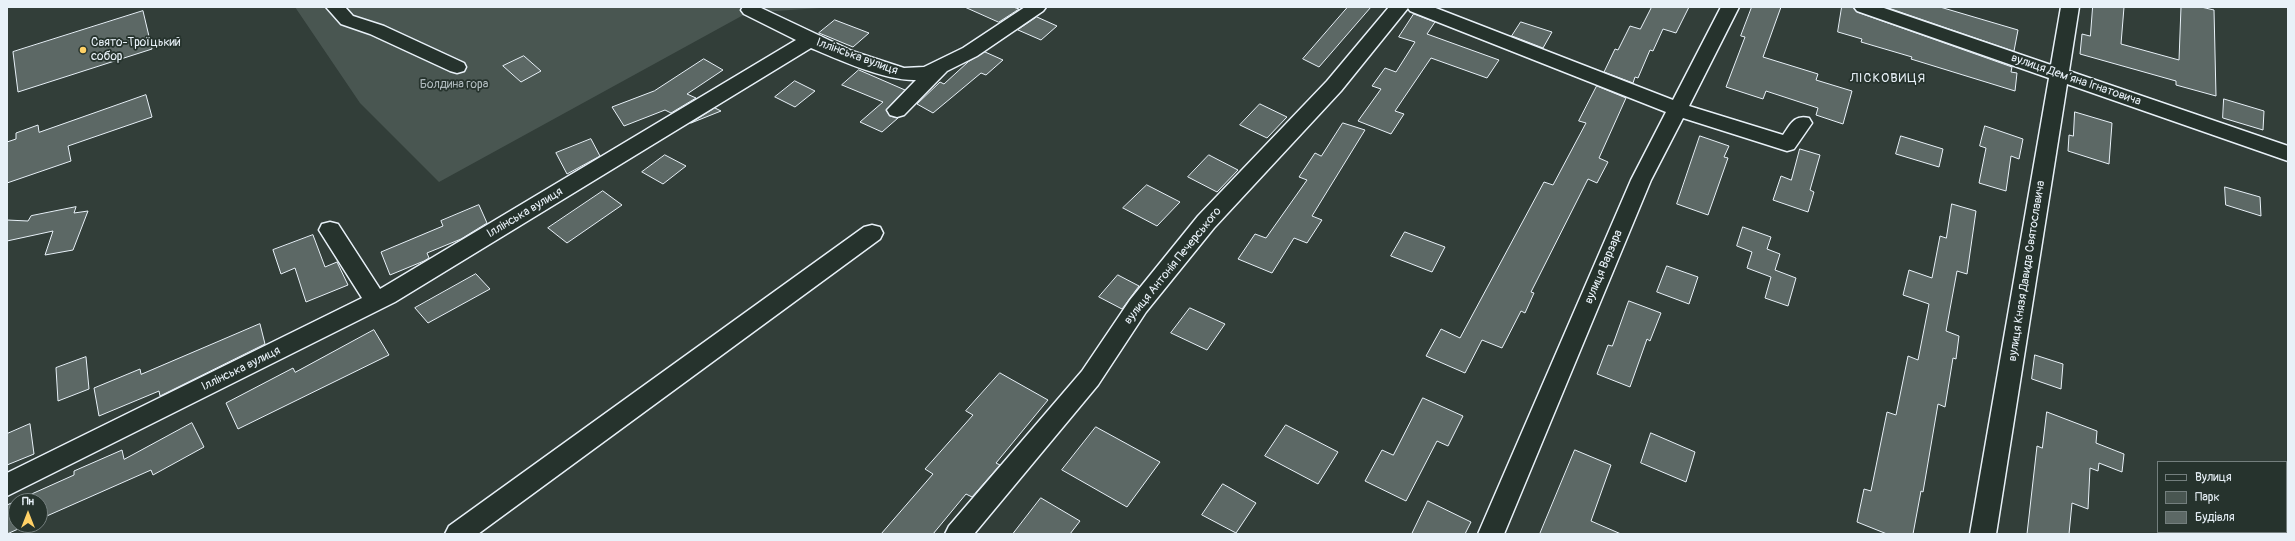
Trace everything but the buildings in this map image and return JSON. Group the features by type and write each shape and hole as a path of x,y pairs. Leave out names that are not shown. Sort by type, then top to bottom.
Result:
{"street":[{"path":"335,7 347,20 377,30 457,67"},
{"name":"Іллінська вулиця","path":"7,485 376,301 810,40 845,55 902,74 927,73 970,52 1037,7"},
{"name":"вулиця Антонія Печерського","path":"958,534 1090,378 1138,306 1206,222 1334,86 1399,7"},
{"path":"1416,7 1677,109 1787,144 1802,123"},
{"name":"вулиця Варзара","path":"1491,534 1641,180 1730,7"},
{"name":"вулиця Демʼяна Ігнатовича","path":"1863,7 2288,154"},
{"name":"вулиця Князя Давида Святославича","path":"1983,534 2070,7"},
{"path":"750,10 810,40"},
{"path":"897,110 941,66"},
{"path":"330,230 376,301"},
{"path":"458,534 872,233"}],"green space":[{"name":"Болдина гора","path":"295,7 834,7 747,13 439,182 360,103"}],"place":[{"name":"Свято-Троїцький собор","path":"83,50"}],"district":[{"name":"ЛІСКОВИЦЯ","path":"1888,79"}]}
